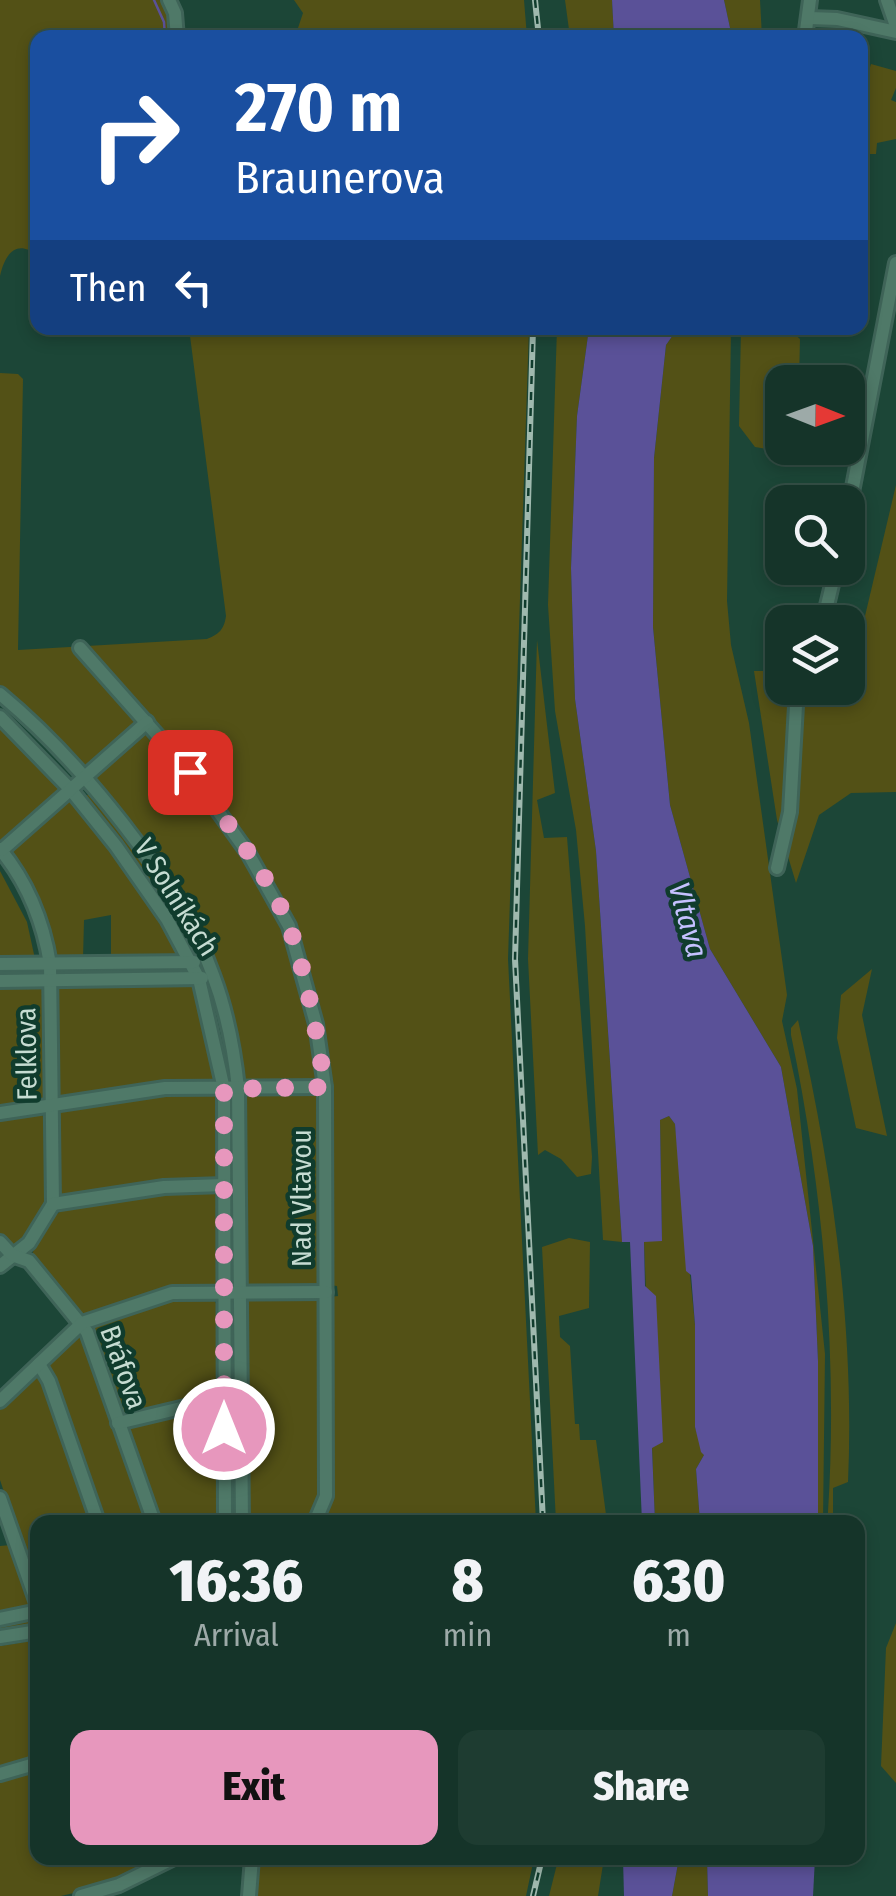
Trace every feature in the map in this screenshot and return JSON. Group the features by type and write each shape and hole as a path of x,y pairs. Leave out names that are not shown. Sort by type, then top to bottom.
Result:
{"street":[{"path":"169,0 176,13 177,30"},
{"path":"807,30 810,0"},
{"path":"810,18 896,29 886,0"},
{"path":"853,485 896,263"},
{"name":"Nad Vltavou","path":"80,648 190,772 248,853 289,926 316,1024 325,1087 326,1496 319,1515"},
{"name":"V Solníkách","path":"0,694 84,778 154,868 214,976 234,1054 224,1185 224,1515"},
{"path":"777,868 790,812 796,705"},
{"name":"V Solníkách","path":"0,716 72,790 140,879 199,979 231,1089 240,1293 242,1515"},
{"path":"1,849 148,722"},
{"name":"Felklova","path":"1,849 32,897 44,928 50,964 53,1204"},
{"path":"0,964 192,962 206,958"},
{"path":"0,981 214,976"},
{"path":"0,1114 165,1088 325,1087"},
{"path":"0,1266 29,1244 53,1204 164,1187 224,1185"},
{"name":"Bráfova","path":"0,1242 12,1255 29,1262 82,1323 151,1515"},
{"path":"0,1402 82,1323 172,1293 326,1292"},
{"path":"40,1364 95,1515"},
{"path":"118,1424 224,1398"},
{"path":"0,1498 7,1540 30,1591"},
{"path":"0,1618 30,1611"},
{"path":"0,1637 30,1631"},
{"path":"0,1774 30,1765"},
{"path":"82,1896 119,1885 158,1865"},
{"path":"248,1896 251,1865"}],"shaded area":[{"path":"0,0 165,0 171,30 30,30 30,250 12,251 0,276"},
{"path":"294,0 524,0 526,30 297,30 303,13"},
{"path":"565,0 612,0 614,30 569,30"},
{"path":"724,0 760,0 762,30 730,30"},
{"path":"871,64 896,71 891,100 896,102 896,139 877,143 876,154 868,154"},
{"path":"190,335 529,335 508,959 536,1515 323,1515 332,1471 328,1309 330,1297 338,1296 337,1286 330,1285 327,1275 328,1072 318,1007 285,911 282,925 299,975 319,1074 321,1493 313,1515 247,1515 245,1100 230,1008 214,959 142,842 68,752 0,689 0,373 18,374 23,379 18,650 207,639 218,633 226,616"},
{"path":"557,335 588,335 577,416 571,568 575,699 596,851 622,1242 603,1240 585,926 576,830 555,711 548,605"},
{"path":"673,335 731,335 727,601 731,645 749,723 787,995 782,1021 797,1089 825,1354 823,1515 818,1515 813,1246 781,1067 710,949 670,805 653,627 654,458 666,345"},
{"path":"741,335 795,335 800,339 799,365 765,365 765,449 755,447 739,426"},
{"path":"896,485 896,792 851,793 819,815 796,883 777,820 754,671 765,671 765,705 865,705 865,616"},
{"path":"537,640 555,793 537,800 544,838 567,837 592,1157 591,1174 577,1177 561,1159 545,1150 538,1155 528,959"},
{"path":"0,724 60,783 62,790 6,841 0,840"},
{"path":"91,792 167,894 192,938 186,941 127,849 85,797"},
{"path":"71,800 133,875 179,949 171,960 111,959 111,915 84,920 83,959 60,959 55,955 37,896 12,851"},
{"path":"0,871 27,922 35,959 0,959"},
{"path":"872,969 862,1015 887,1136 856,1128 837,1038 841,995"},
{"path":"192,985 198,989 215,1080 66,1098 59,1095 58,988"},
{"path":"0,986 38,986 46,994 46,1094 39,1103 0,1108"},
{"path":"798,1020 831,1191 844,1308 848,1482 833,1488 833,1515 828,1515 831,1393 825,1272 812,1152 791,1028"},
{"path":"165,1093 215,1096 216,1179 62,1196 58,1190 60,1111"},
{"path":"40,1113 46,1120 43,1207 28,1236 15,1249 0,1233 0,1119"},
{"path":"669,1116 675,1124 695,1325 695,1427 704,1455 696,1469 699,1515 655,1515 644,1241 662,1240 660,1120"},
{"path":"162,1192 216,1194 219,1283 84,1316 32,1258 44,1228 68,1207"},
{"path":"569,1238 590,1242 589,1308 559,1316 560,1337 570,1346 575,1424 579,1424 580,1440 596,1440 606,1515 556,1515 542,1247"},
{"path":"212,1298 218,1306 217,1393 128,1415 120,1411 93,1328 175,1299"},
{"path":"81,1331 146,1515 101,1515 49,1361"},
{"path":"35,1376 41,1377 93,1515 30,1515 30,1568 0,1480 0,1406"},
{"path":"212,1406 219,1412 220,1515 157,1515 129,1428"},
{"path":"11,1545 30,1605 30,1628 0,1634 0,1546"},
{"path":"896,1623 896,1783 881,1766 886,1648"},
{"path":"30,1641 30,1759 0,1769 0,1646"},
{"path":"30,1772 30,1865 145,1865 95,1888 61,1896 0,1896 0,1782"},
{"path":"257,1865 533,1865 526,1896 253,1896"},
{"path":"557,1865 603,1865 598,1896 549,1896"},
{"path":"678,1865 707,1865 708,1896 672,1896"}],"water":[{"path":"612,0 724,0 730,30 614,30"},
{"name":"Vltava","path":"588,335 673,335 666,345 654,458 653,627 670,805 710,949 781,1067 813,1246 818,1515 699,1515 696,1469 704,1455 695,1427 695,1325 691,1275 686,1271 675,1124 669,1116 660,1120 662,1241 644,1242 645,1286 656,1296 663,1442 652,1448 655,1515 642,1515 630,1242 622,1242 596,851 575,699 571,568 577,416"},
{"path":"623,1865 678,1865 672,1896 624,1896"},
{"path":"707,1865 815,1865 813,1896 708,1896"}],"waterway":[{"path":"154,0 164,30"}],"railway":[{"path":"535,0 538,30"},
{"path":"533,335 515,959 543,1515"},
{"path":"533,1896 540,1865"}],"route":[{"path":"190,772 248,853 289,926 316,1024 325,1087 224,1089 224,1429"}]}
